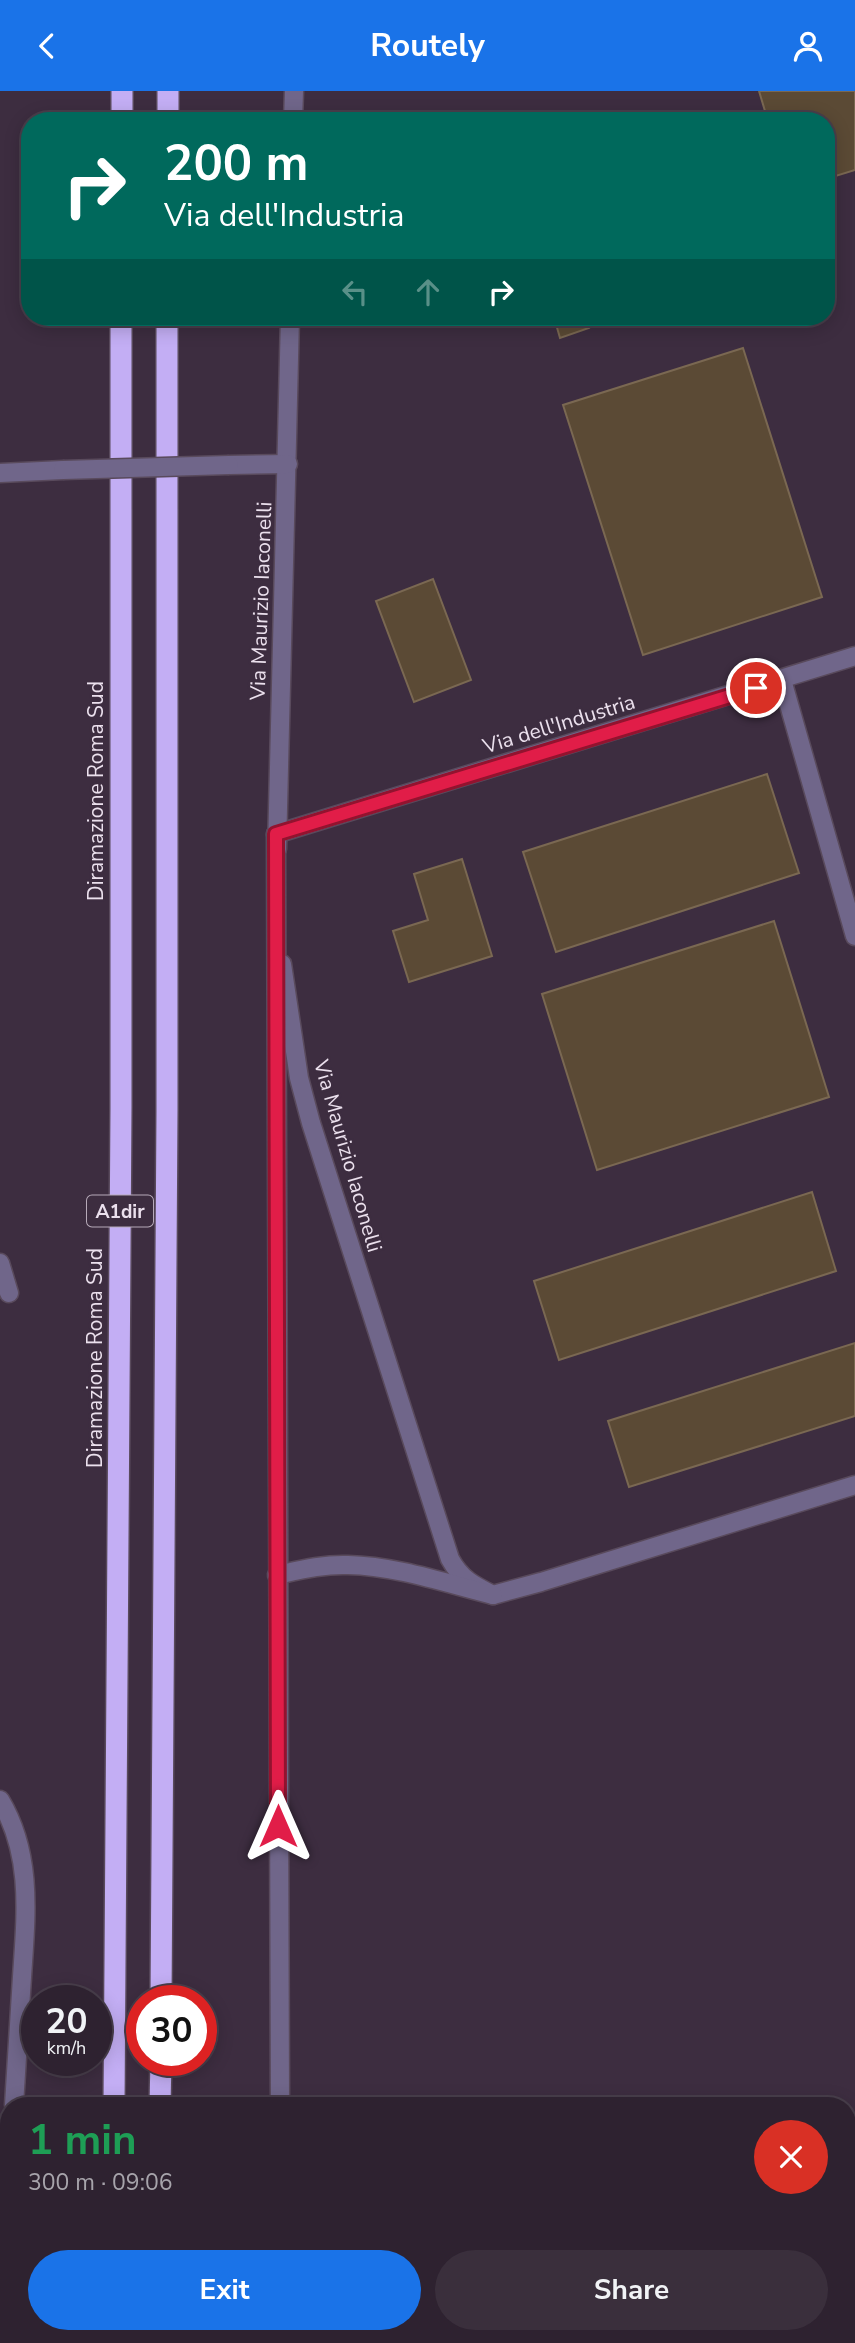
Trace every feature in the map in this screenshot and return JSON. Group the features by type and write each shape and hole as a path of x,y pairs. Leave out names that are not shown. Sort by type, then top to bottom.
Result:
{"highway":[{"path":"122,91 122,112"},
{"path":"168,91 168,112"},
{"name":"Diramazione Roma Sud","path":"114,2097 121,1108 121,326"},
{"name":"A1dir","path":"161,1985 167,1125 167,326"},
{"path":"160,2076 160,2097"}],"street":[{"path":"293,112 294,91"},
{"name":"Via Maurizio Iaconelli","path":"290,326 276,834 282,965 299,1078 450,1559 467,1582 493,1595"},
{"path":"0,473 288,464"},
{"name":"Via dell'Industria","path":"276,834 855,656"},
{"path":"782,680 855,936"},
{"path":"276,834 280,2097"},
{"path":"0,1263 9,1293"},
{"path":"277,1575 323,1566 373,1567 493,1595 855,1485"},
{"path":"0,1800 12,1820 23,1855 27,1898 15,2097"}],"building":[{"path":"759,91 855,91 855,170 835,176 835,112 765,112"},
{"path":"557,326 588,326 589,328 560,338"},
{"path":"743,348 822,597 643,655 563,405"},
{"path":"433,579 471,680 414,702 376,601"},
{"path":"767,774 799,873 556,952 523,852"},
{"path":"462,859 492,956 409,982 393,931 428,920 414,874"},
{"path":"774,921 829,1097 597,1170 542,994"},
{"path":"812,1192 836,1271 559,1360 534,1281"},
{"path":"855,1343 855,1416 629,1487 608,1421"}],"route":[{"path":"278,1826 276,834 756,688"}]}
